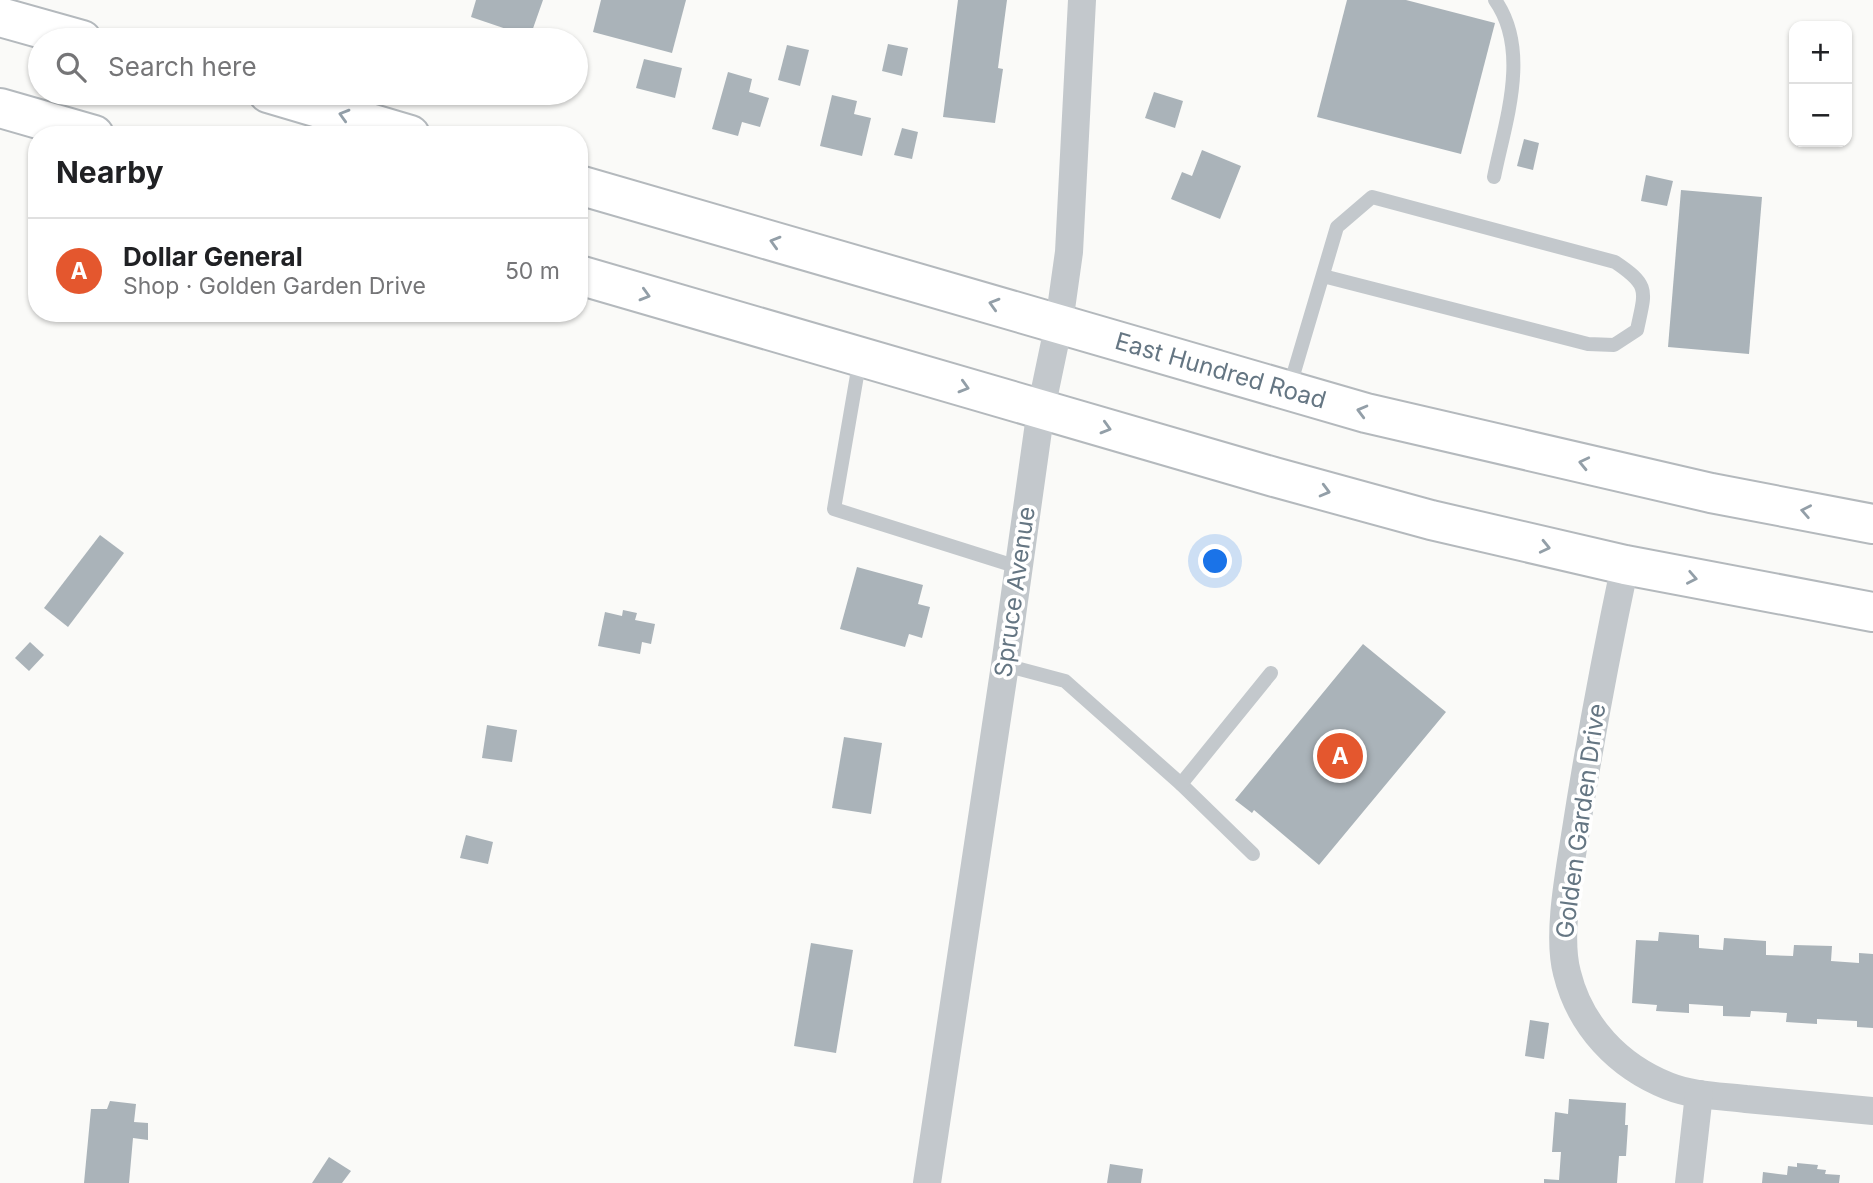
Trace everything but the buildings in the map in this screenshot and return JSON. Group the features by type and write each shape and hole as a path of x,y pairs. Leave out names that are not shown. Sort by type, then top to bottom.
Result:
{"highway":[{"path":"0,17 39,28"},
{"path":"309,105 380,126"},
{"path":"0,108 63,126"},
{"name":"East Hundred Road","path":"588,188 1366,413 1711,493 1873,524"},
{"path":"588,278 1418,516 1625,565 1873,612"}],"street":[{"name":"Spruce Avenue","path":"927,1183 1041,409 1059,323 1069,253 1082,0"},
{"name":"Golden Garden Drive","path":"1625,565 1594,715 1570,865 1563,946 1566,971 1576,1003 1592,1030 1614,1054 1641,1073 1669,1087 1699,1094 1873,1111"},
{"path":"1689,1183 1699,1094"}],"lane":[{"path":"1494,177 1513,79 1512,42 1502,10 1495,0"},
{"path":"1289,390 1337,227 1372,197 1615,262 1635,275 1644,293 1637,330 1614,345 1588,344 1323,276"},
{"path":"860,357 834,509 1017,567"},
{"path":"1005,665 1065,681 1181,784 1253,855"},
{"path":"1181,784 1271,673"}],"place":[{"name":"Dollar General","path":"1340,756"}]}
